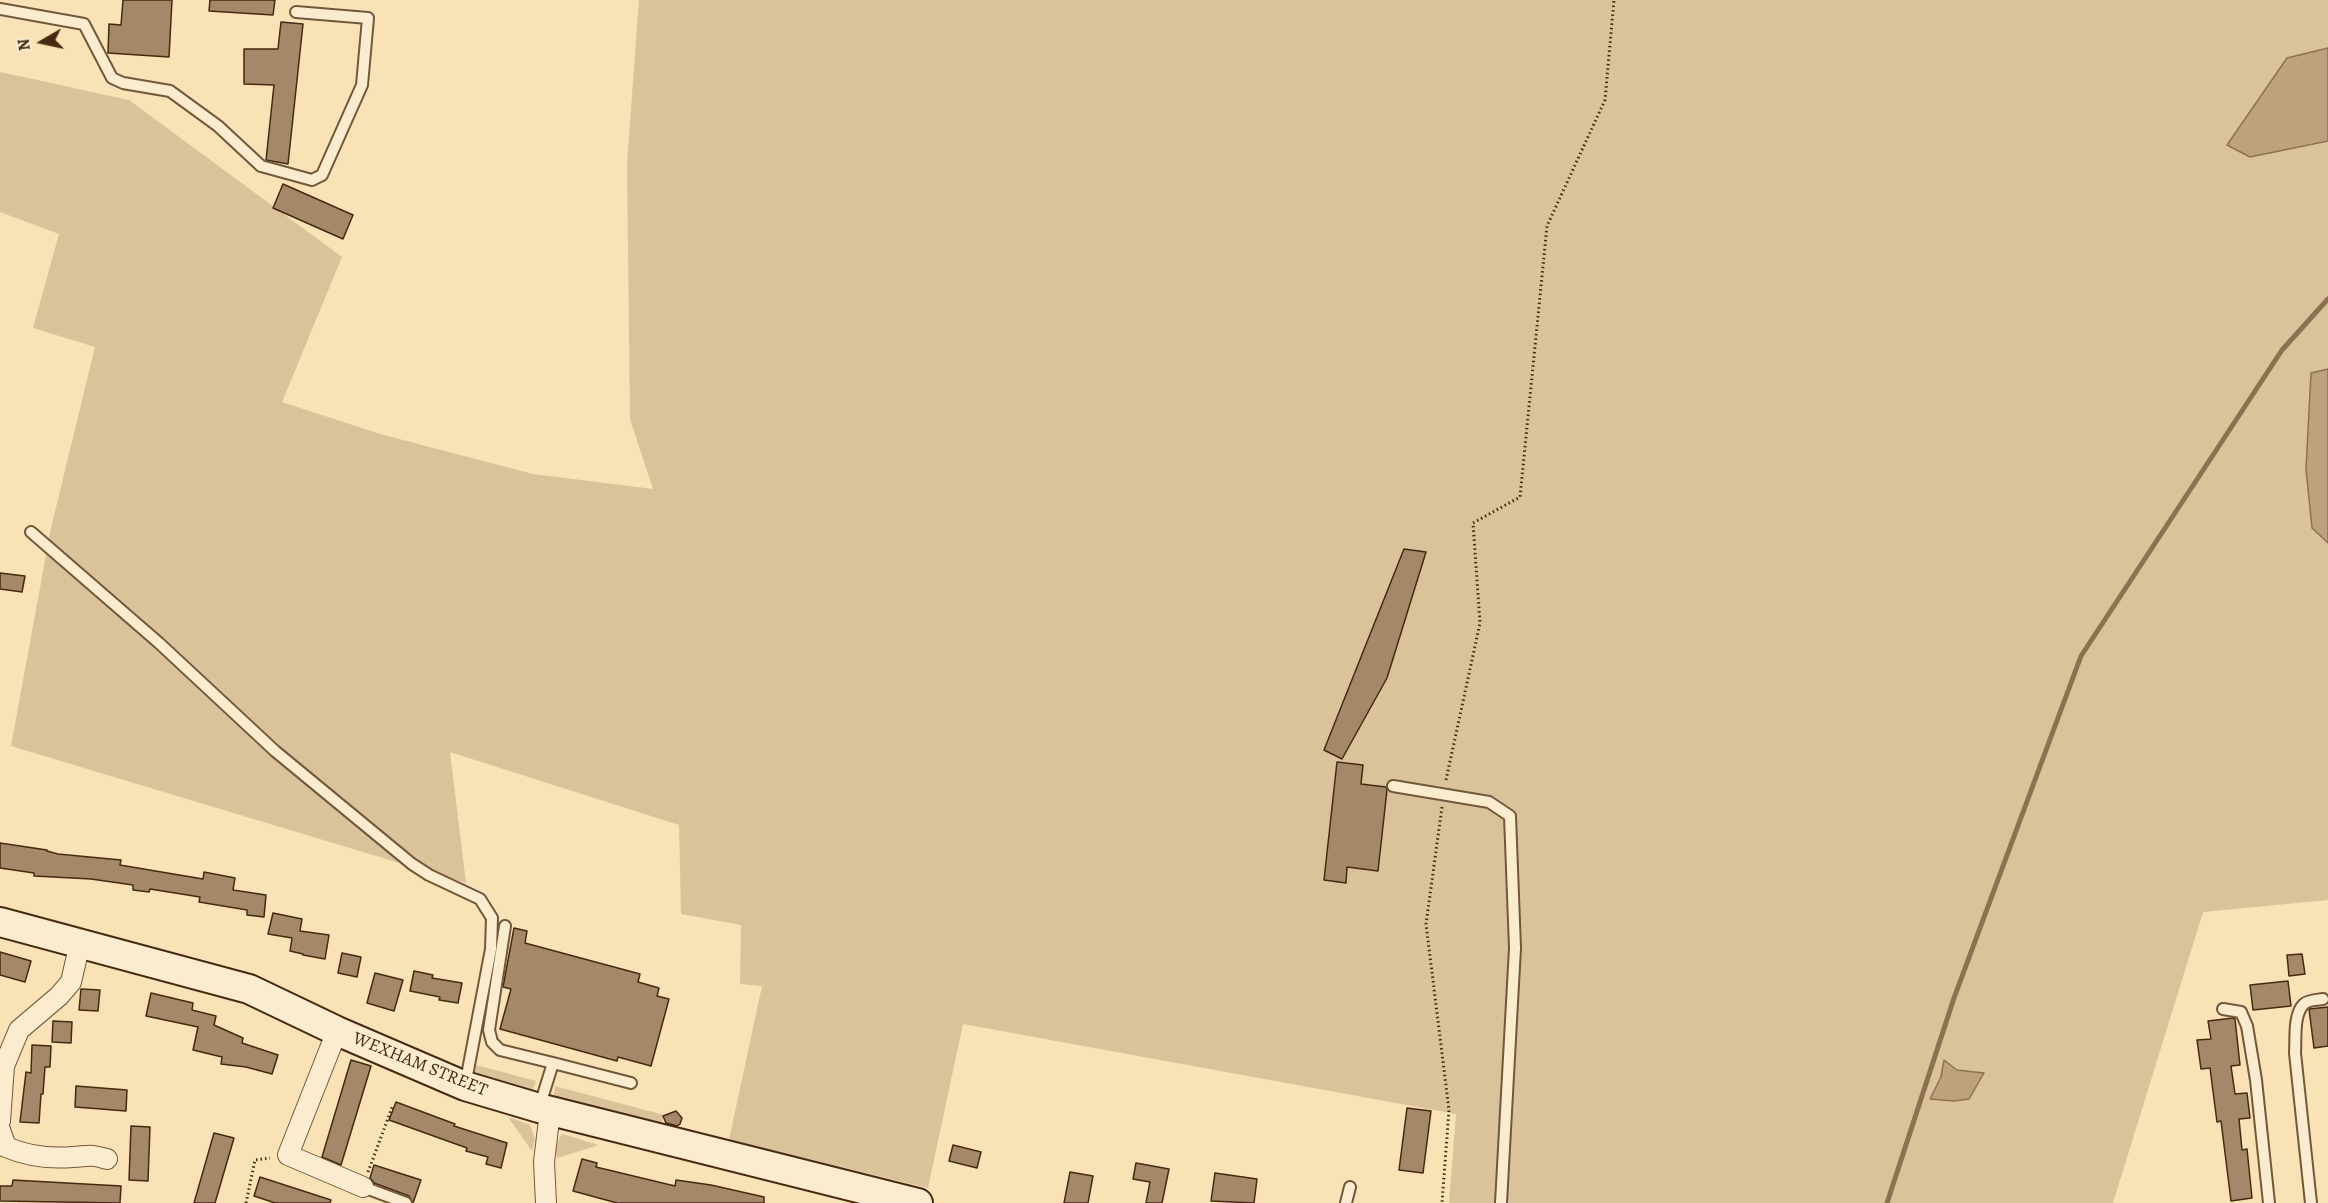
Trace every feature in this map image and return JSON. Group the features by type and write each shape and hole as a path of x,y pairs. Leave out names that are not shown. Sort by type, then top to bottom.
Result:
{"street":[{"name":"WEXHAM STREET","path":"0,922 249,989 465,1086 544,1109 918,1203"},
{"path":"0,1121 4,1066 19,1030 59,996 71,982 80,943"},
{"path":"337,1030 288,1155 363,1187"},
{"path":"544,1109 546,1203"},
{"path":"0,1130 6,1147 26,1155 73,1157 89,1154 107,1159"}],"lane":[{"path":"0,9 84,24 112,78 123,83 170,91 218,126 261,166 312,180 322,175 362,85 368,18 296,12"},
{"path":"31,532 159,643 275,751 412,864 429,875 480,898 492,918 491,949 465,1086"},
{"path":"1393,786 1489,802 1510,816 1515,948 1501,1203"},
{"path":"505,926 489,1030 492,1042 500,1050 631,1083"},
{"path":"2310,1203 2295,1053 2296,1033 2302,1005 2323,999"},
{"path":"2223,1009 2241,1012 2247,1026 2256,1080 2269,1203"},
{"path":"544,1109 553,1063"},
{"path":"363,1187 406,1203"},
{"path":"1346,1203 1350,1187"}],"path":[{"path":"1445,785 1480,623 1473,523 1520,497 1547,226 1605,100 1614,0"},
{"path":"1442,1203 1449,1110 1426,924 1443,796"},
{"path":"363,1187 393,1105"},
{"path":"246,1203 255,1160 288,1155"}],"shaded area":[{"path":"639,0 2328,0 2328,900 2203,912 2113,1203 1449,1203 1456,1114 963,1024 928,1188 729,1140 762,986 740,984 741,925 681,914 679,825 450,752 466,883 11,746 51,528 95,347 33,328 59,234 0,212 0,72 129,100 342,257 282,402 380,434 533,474 653,489 630,419 627,163"},
{"path":"2328,48 2328,141 2250,157 2227,145 2287,58"},
{"path":"2328,369 2328,543 2312,528 2306,469 2311,373"},
{"path":"1944,1060 1957,1070 1984,1073 1969,1099 1954,1101 1930,1099 1941,1077"},
{"path":"476,1065 536,1081 532,1093 471,1081"},
{"path":"555,1086 664,1115 659,1130 553,1103"},
{"path":"508,1117 530,1125 535,1139 532,1151"},
{"path":"562,1134 599,1145 557,1158 555,1147"}],"building":[{"path":"123,0 172,0 169,57 108,53 109,24 121,25"},
{"path":"210,0 275,0 273,15 209,11"},
{"path":"281,22 303,24 288,164 266,160 274,85 244,84 244,49 278,49"},
{"path":"283,184 353,215 343,239 273,208"},
{"path":"1404,549 1426,552 1387,678 1342,759 1324,750"},
{"path":"0,573 25,576 22,592 0,589"},
{"path":"1337,762 1363,765 1361,784 1386,787 1387,790 1378,871 1347,867 1346,883 1324,880"},
{"path":"0,843 47,850 58,854 121,860 120,865 203,879 204,872 235,878 233,890 266,895 264,917 247,915 247,910 199,902 200,897 150,889 149,892 133,890 133,885 91,879 34,876 34,873 0,868"},
{"path":"273,913 302,919 300,931 329,935 325,959 290,951 292,938 268,934"},
{"path":"514,928 527,931 525,943 640,974 638,982 659,988 657,996 669,999 651,1066 618,1057 617,1061 500,1029 511,989 503,987"},
{"path":"0,952 31,961 25,982 0,975"},
{"path":"342,953 361,957 357,977 338,973"},
{"path":"2302,954 2305,974 2289,976 2287,955"},
{"path":"414,971 433,975 432,978 462,983 458,1003 410,991"},
{"path":"375,973 403,980 394,1011 367,1003"},
{"path":"2288,981 2291,1006 2253,1010 2250,985"},
{"path":"81,989 100,990 98,1011 79,1010"},
{"path":"151,993 193,1003 192,1010 216,1016 214,1025 243,1038 242,1043 278,1055 272,1074 246,1067 221,1064 222,1057 193,1050 198,1027 146,1016"},
{"path":"2328,1007 2328,1046 2314,1048 2309,1009"},
{"path":"2235,1019 2240,1065 2231,1066 2235,1094 2247,1093 2250,1118 2239,1119 2242,1150 2247,1149 2252,1198 2231,1201 2221,1121 2217,1122 2210,1068 2201,1069 2197,1040 2211,1039 2208,1021"},
{"path":"53,1021 72,1022 71,1043 52,1042"},
{"path":"32,1045 51,1046 50,1067 45,1067 39,1123 20,1122 26,1072 31,1073"},
{"path":"351,1060 371,1066 341,1165 322,1157"},
{"path":"76,1086 127,1090 126,1111 75,1107"},
{"path":"396,1102 455,1124 454,1126 507,1143 501,1168 486,1164 488,1157 466,1151 467,1148 389,1120"},
{"path":"1407,1108 1431,1111 1423,1173 1399,1170"},
{"path":"676,1111 682,1118 680,1124 677,1126 666,1123 663,1116"},
{"path":"131,1126 150,1127 148,1181 129,1180"},
{"path":"214,1133 234,1138 215,1203 194,1203"},
{"path":"953,1145 981,1152 977,1168 949,1161"},
{"path":"582,1159 597,1163 596,1167 675,1186 676,1180 764,1197 764,1203 617,1203 573,1191"},
{"path":"1136,1163 1169,1169 1162,1203 1146,1203 1150,1182 1133,1179"},
{"path":"374,1165 421,1180 413,1203 409,1196 374,1183 370,1178"},
{"path":"1070,1172 1093,1176 1088,1203 1064,1203"},
{"path":"1215,1173 1257,1179 1254,1203 1211,1201"},
{"path":"260,1177 331,1200 330,1203 275,1203 254,1196"},
{"path":"13,1180 121,1186 120,1203 0,1201 0,1186 12,1186"}],"waterway":[{"path":"1887,1203 1954,998 2081,656 2282,350 2328,299"}]}
